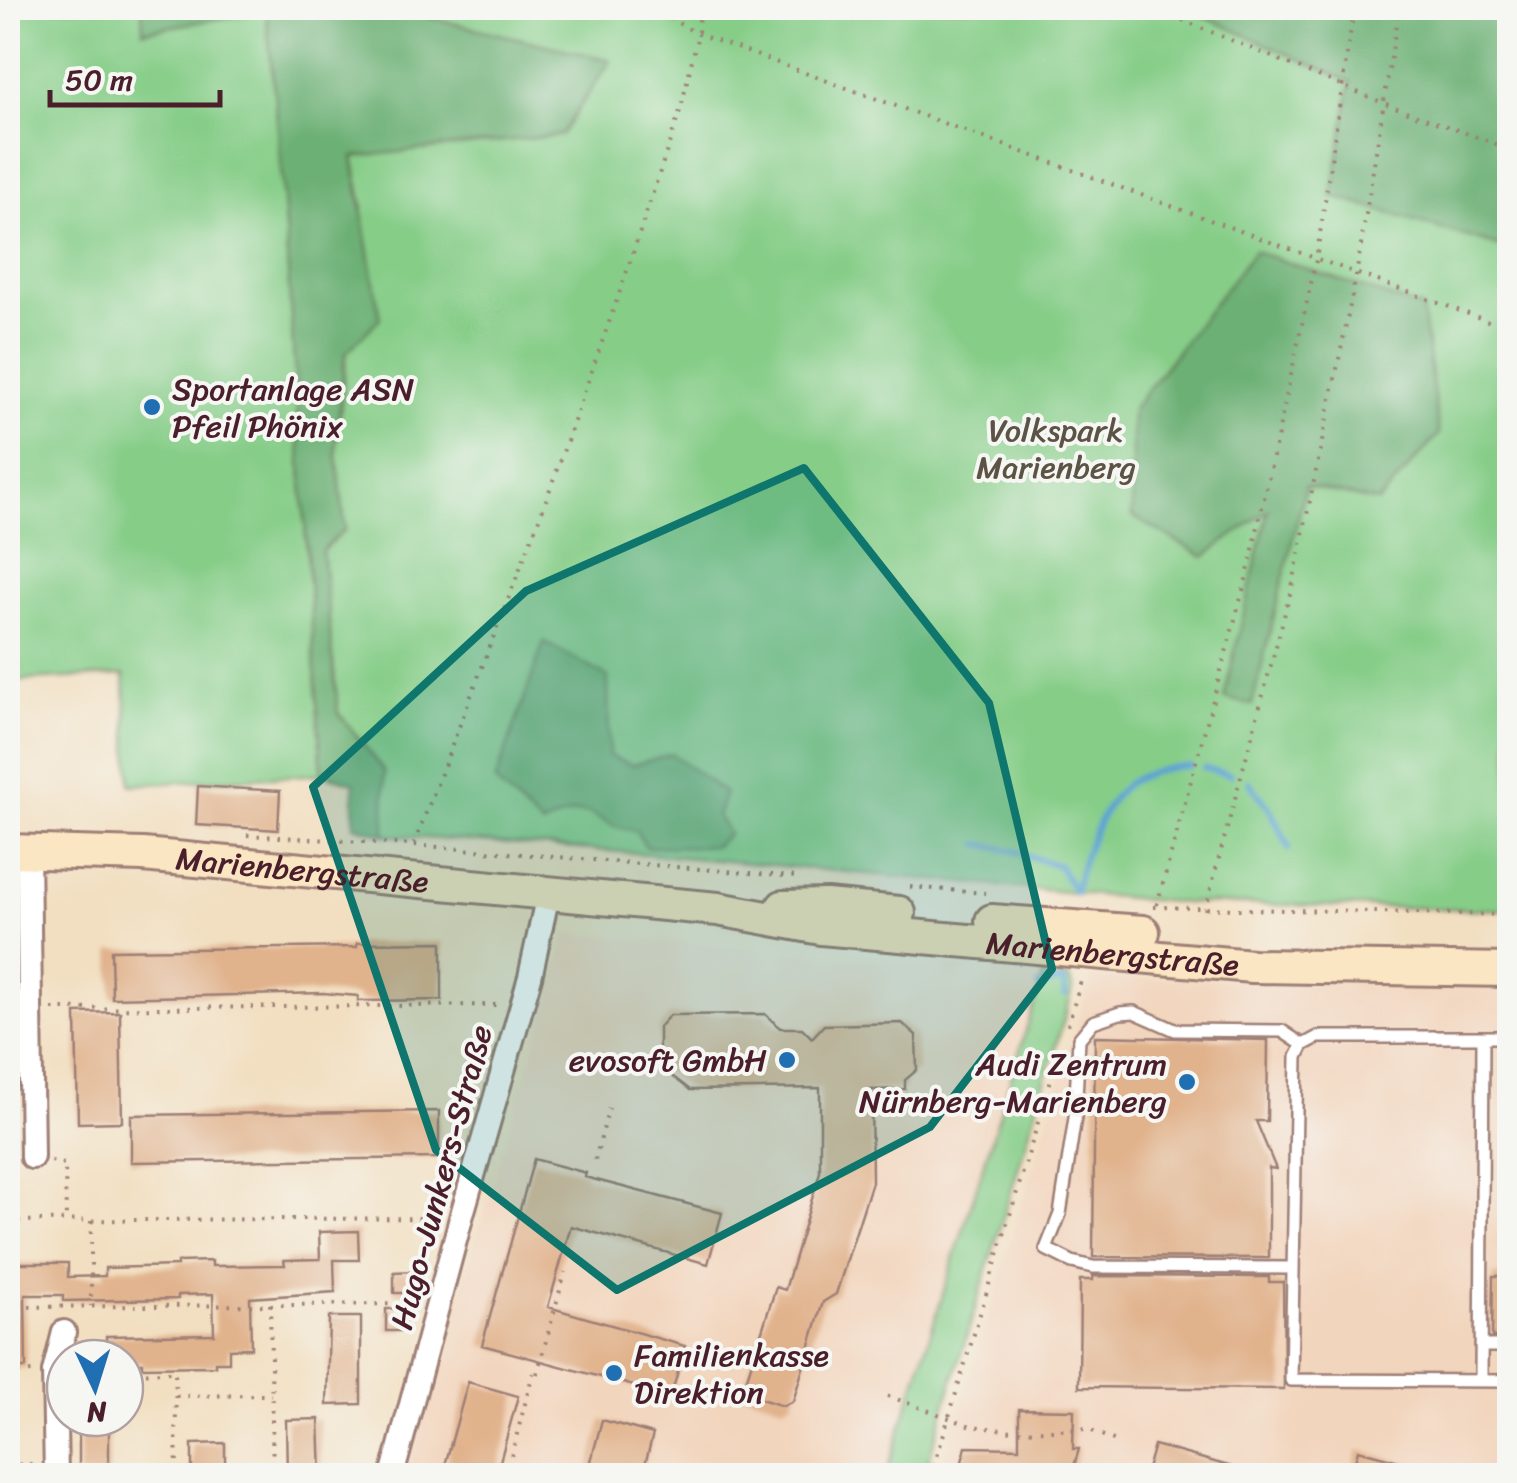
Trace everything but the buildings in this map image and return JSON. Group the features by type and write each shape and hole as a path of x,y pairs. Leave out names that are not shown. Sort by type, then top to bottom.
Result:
{"main road":[{"name":"Marienbergstraße","path":"18,851 143,855 718,908 826,906 1270,946 1510,950"},
{"name":"Marienbergstraße","path":"718,908 821,928 1269,967 1510,970"},
{"path":"1394,971 1403,959 1420,949"}],"street":[{"path":"18,851 32,1009 32,1157"},
{"name":"Hugo-Junkers-Straße","path":"392,1476 460,1218 522,1005 548,894"},
{"path":"56,1476 54,1372 64,1332"}],"lane":[{"path":"1292,1268 1093,1267 1046,1249 1060,1214 1074,1118 1079,1039 1093,1022 1134,1012 1175,1030 1282,1031 1303,1045"},
{"path":"1510,1037 1318,1036 1303,1045 1298,1057 1291,1380 1510,1381"},
{"path":"1481,1381 1483,1037"},
{"path":"1481,1346 1510,1346"}],"path":[{"path":"650,8 698,34 1510,329"},
{"path":"553,856 414,845 544,506 618,299 682,108 698,34 699,8"},
{"path":"1154,8 1386,104 1510,149"},
{"path":"1157,907 1248,572 1316,260 1354,8"},
{"path":"1399,8 1356,276 1293,583 1205,910 1510,915"},
{"path":"930,1476 1078,993 1087,950"},
{"path":"32,1009 522,1005"},
{"path":"594,1160 609,1108"},
{"path":"32,1157 65,1164 66,1220"},
{"path":"8,1221 460,1218"},
{"path":"90,1220 91,1306"},
{"path":"506,1476 565,1272"},
{"path":"270,1304 273,1476"},
{"path":"8,1306 439,1304"},
{"path":"145,1372 176,1372 177,1476"},
{"path":"176,1396 271,1395"},
{"path":"888,1396 972,1426 1012,1432 1087,1429 1116,1441"}],"highlighted area":[{"path":"804,468 989,703 1052,969 930,1127 617,1290 436,1150 313,787 526,591"}],"shaded area":[{"path":"568,933 1044,973 886,1475 405,1476"},
{"path":"1091,978 1509,984 1509,1475 939,1476"}],"green space":[{"name":"Sportanlage ASN Pfeil Phönix","path":"8,8 142,8 144,31 266,10 279,138 322,774 131,785 124,675 8,681"},
{"path":"142,8 388,8 611,60 561,135 353,157 380,318 345,354 336,448 345,529 322,551 338,712 384,771 385,835 354,826 354,783 322,774 279,138 266,11 143,31"},
{"name":"Volkspark Marienberg","path":"388,8 1509,8 1509,910 1184,903 650,854 385,835 384,771 338,712 322,551 345,529 336,448 363,206 353,156 561,135 611,60"},
{"path":"1185,8 1509,8 1509,249 1332,196 1351,82"},
{"path":"1254,251 1422,308 1439,434 1378,502 1306,486 1252,705 1224,698 1268,510 1204,557 1132,516 1132,410"},
{"path":"544,642 608,677 609,756 632,765 672,754 725,793 717,816 729,834 715,846 646,847 636,831 584,813 560,817 542,826 495,782"},
{"path":"1044,973 1069,977 1073,990 924,1475 886,1475"}],"waterway":[{"path":"1075,893 1094,832 1120,790 1151,773 1190,766"},
{"path":"1204,768 1231,775"},
{"path":"1249,782 1270,809 1289,848"},
{"path":"979,844 1059,866 1075,892"},
{"path":"1038,986 1064,981 1065,995"}],"place":[{"name":"Sportanlage ASN Pfeil Phönix","path":"152,407"},
{"name":"evosoft GmbH","path":"787,1060"},
{"name":"Audi Zentrum Nürnberg-Marienberg","path":"1187,1082"},
{"name":"Familienkasse Direktion","path":"614,1373"}]}
